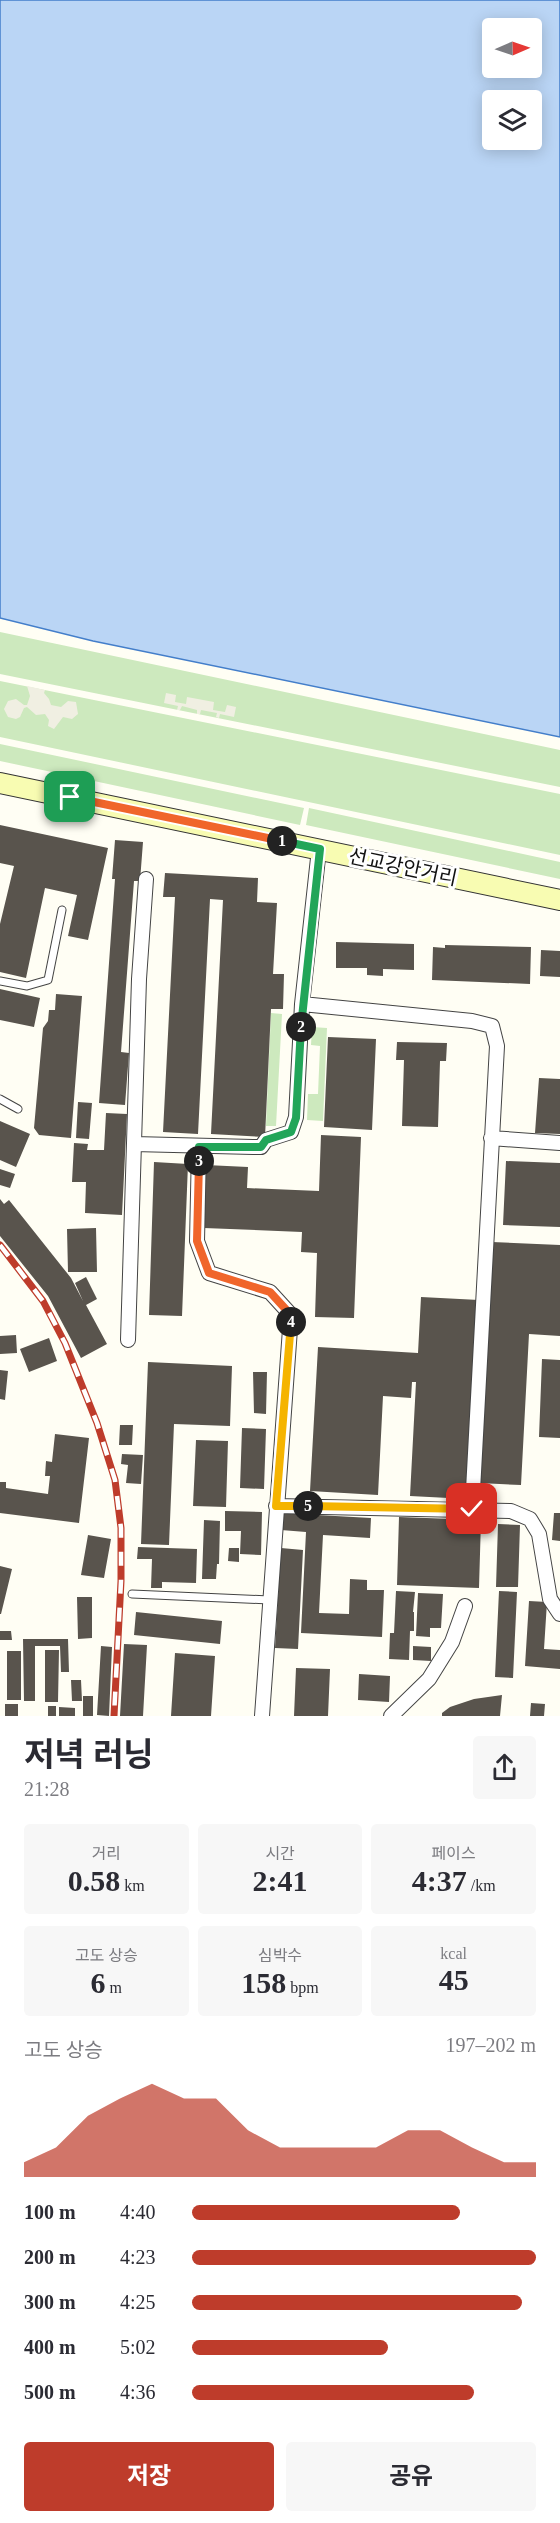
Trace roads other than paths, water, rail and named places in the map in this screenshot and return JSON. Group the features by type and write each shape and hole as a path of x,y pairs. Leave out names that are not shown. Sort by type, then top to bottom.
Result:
{"main road":[{"name":"선교강안거리","path":"0,783 560,900"}],"street":[{"path":"134,1144 261,1147 266,1140 291,1132 296,1118 302,1004 320,849"},
{"path":"128,1340 139,978 146,879"},
{"path":"302,1004 472,1021 492,1026 497,1046 472,1509"},
{"path":"491,1138 560,1143"},
{"path":"199,1147 197,1241 209,1273 270,1292 291,1315 262,1716"},
{"path":"276,1506 511,1511 530,1520 539,1534 550,1599 560,1614"},
{"path":"391,1716 429,1679 452,1642 465,1606"}],"lane":[{"path":"0,981 27,986 48,980 62,910"},
{"path":"0,1099 18,1109"},
{"path":"132,1594 269,1600"}],"water":[{"path":"0,0 560,0 560,737 93,641 0,618"}],"railway":[{"path":"0,1245 43,1301 65,1343 97,1423 115,1480 121,1528 121,1581 114,1716"}]}
